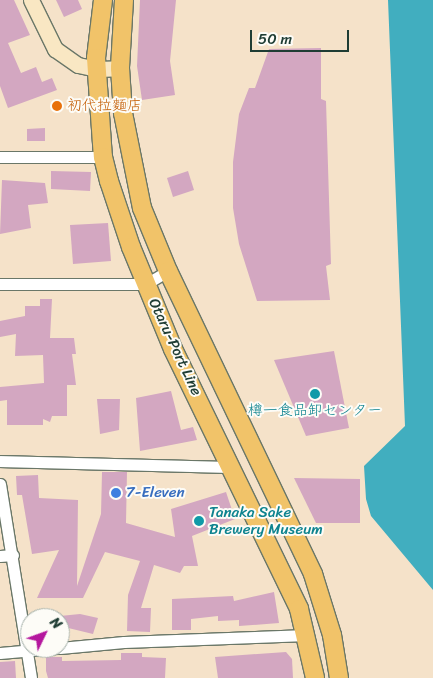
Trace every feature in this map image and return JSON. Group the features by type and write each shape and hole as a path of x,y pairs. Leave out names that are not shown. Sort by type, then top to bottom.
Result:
{"main road":[{"name":"Otaru-Port Line","path":"103,0 97,69 103,157 131,247 173,349 283,572 307,635 316,678"},
{"name":"Otaru-Port Line","path":"124,0 120,68 123,113 142,208 168,271 313,574 332,635 339,678"}],"street":[{"path":"31,0 55,49 78,65 97,69 120,68"},
{"path":"0,157 103,157"},
{"path":"0,284 146,284 168,271"},
{"path":"0,461 232,467"},
{"path":"0,484 21,608"},
{"path":"0,556 13,555"},
{"path":"70,647 124,642 307,635"},
{"path":"0,653 20,652"},
{"path":"28,658 31,678"}],"water":[{"path":"388,0 433,0 433,590 371,516 366,499 364,466 405,426"}],"building":[{"path":"0,0 14,0 30,35 8,43 21,73 36,67 42,82 52,78 57,90 8,108 0,86"},
{"path":"56,0 78,0 82,9 64,17"},
{"path":"140,0 176,0 170,61 175,95 142,100 137,66"},
{"path":"321,48 321,99 326,101 331,264 326,266 330,300 257,301 239,244 233,208 233,162 239,114 249,88 255,88 269,49"},
{"path":"45,128 45,141 27,141 27,129"},
{"path":"51,171 91,172 90,191 51,189"},
{"path":"188,171 194,190 173,197 167,178"},
{"path":"2,180 45,183 48,203 28,205 31,228 0,234"},
{"path":"108,223 111,261 73,264 70,225"},
{"path":"40,299 52,299 50,338 74,338 76,354 72,354 76,385 67,385 67,416 52,416 50,422 43,419 43,425 7,425 7,400 0,401 0,387 44,383 43,355 15,356 16,334 0,337 0,321 25,316 25,306 40,306"},
{"name":"樽一食品卸センター","path":"334,351 349,428 306,436 274,360"},
{"path":"171,391 181,430 193,427 197,440 140,451 136,398"},
{"path":"97,399 120,399 119,430 100,434"},
{"path":"102,472 127,472 126,523 175,537 171,509 226,492 235,519 192,536 198,566 184,566 180,573 154,565 141,608 151,608 150,632 127,631 128,595 140,561 105,552 83,598 37,598 59,550 32,554 22,495 17,495 16,476 38,475 39,498 78,500 77,586 101,514"},
{"path":"294,478 360,479 360,523 316,523"},
{"path":"274,592 279,623 239,626 239,620 218,621 218,616 191,619 191,630 172,630 172,599 233,596 234,601"},
{"path":"80,614 98,618 93,634 70,628 70,615"},
{"path":"286,652 292,659 293,678 218,678 215,657"},
{"path":"121,653 142,653 142,657 166,658 165,678 48,678 46,671 46,658 62,658 62,661 121,660"},
{"path":"15,661 16,678 0,678 0,662"}],"place":[{"name":"初代拉麵店","path":"57,106"},
{"name":"樽一食品卸センター","path":"315,394"},
{"name":"7-Eleven","path":"116,493"},
{"name":"Tanaka Sake Brewery Museum","path":"199,521"}]}
